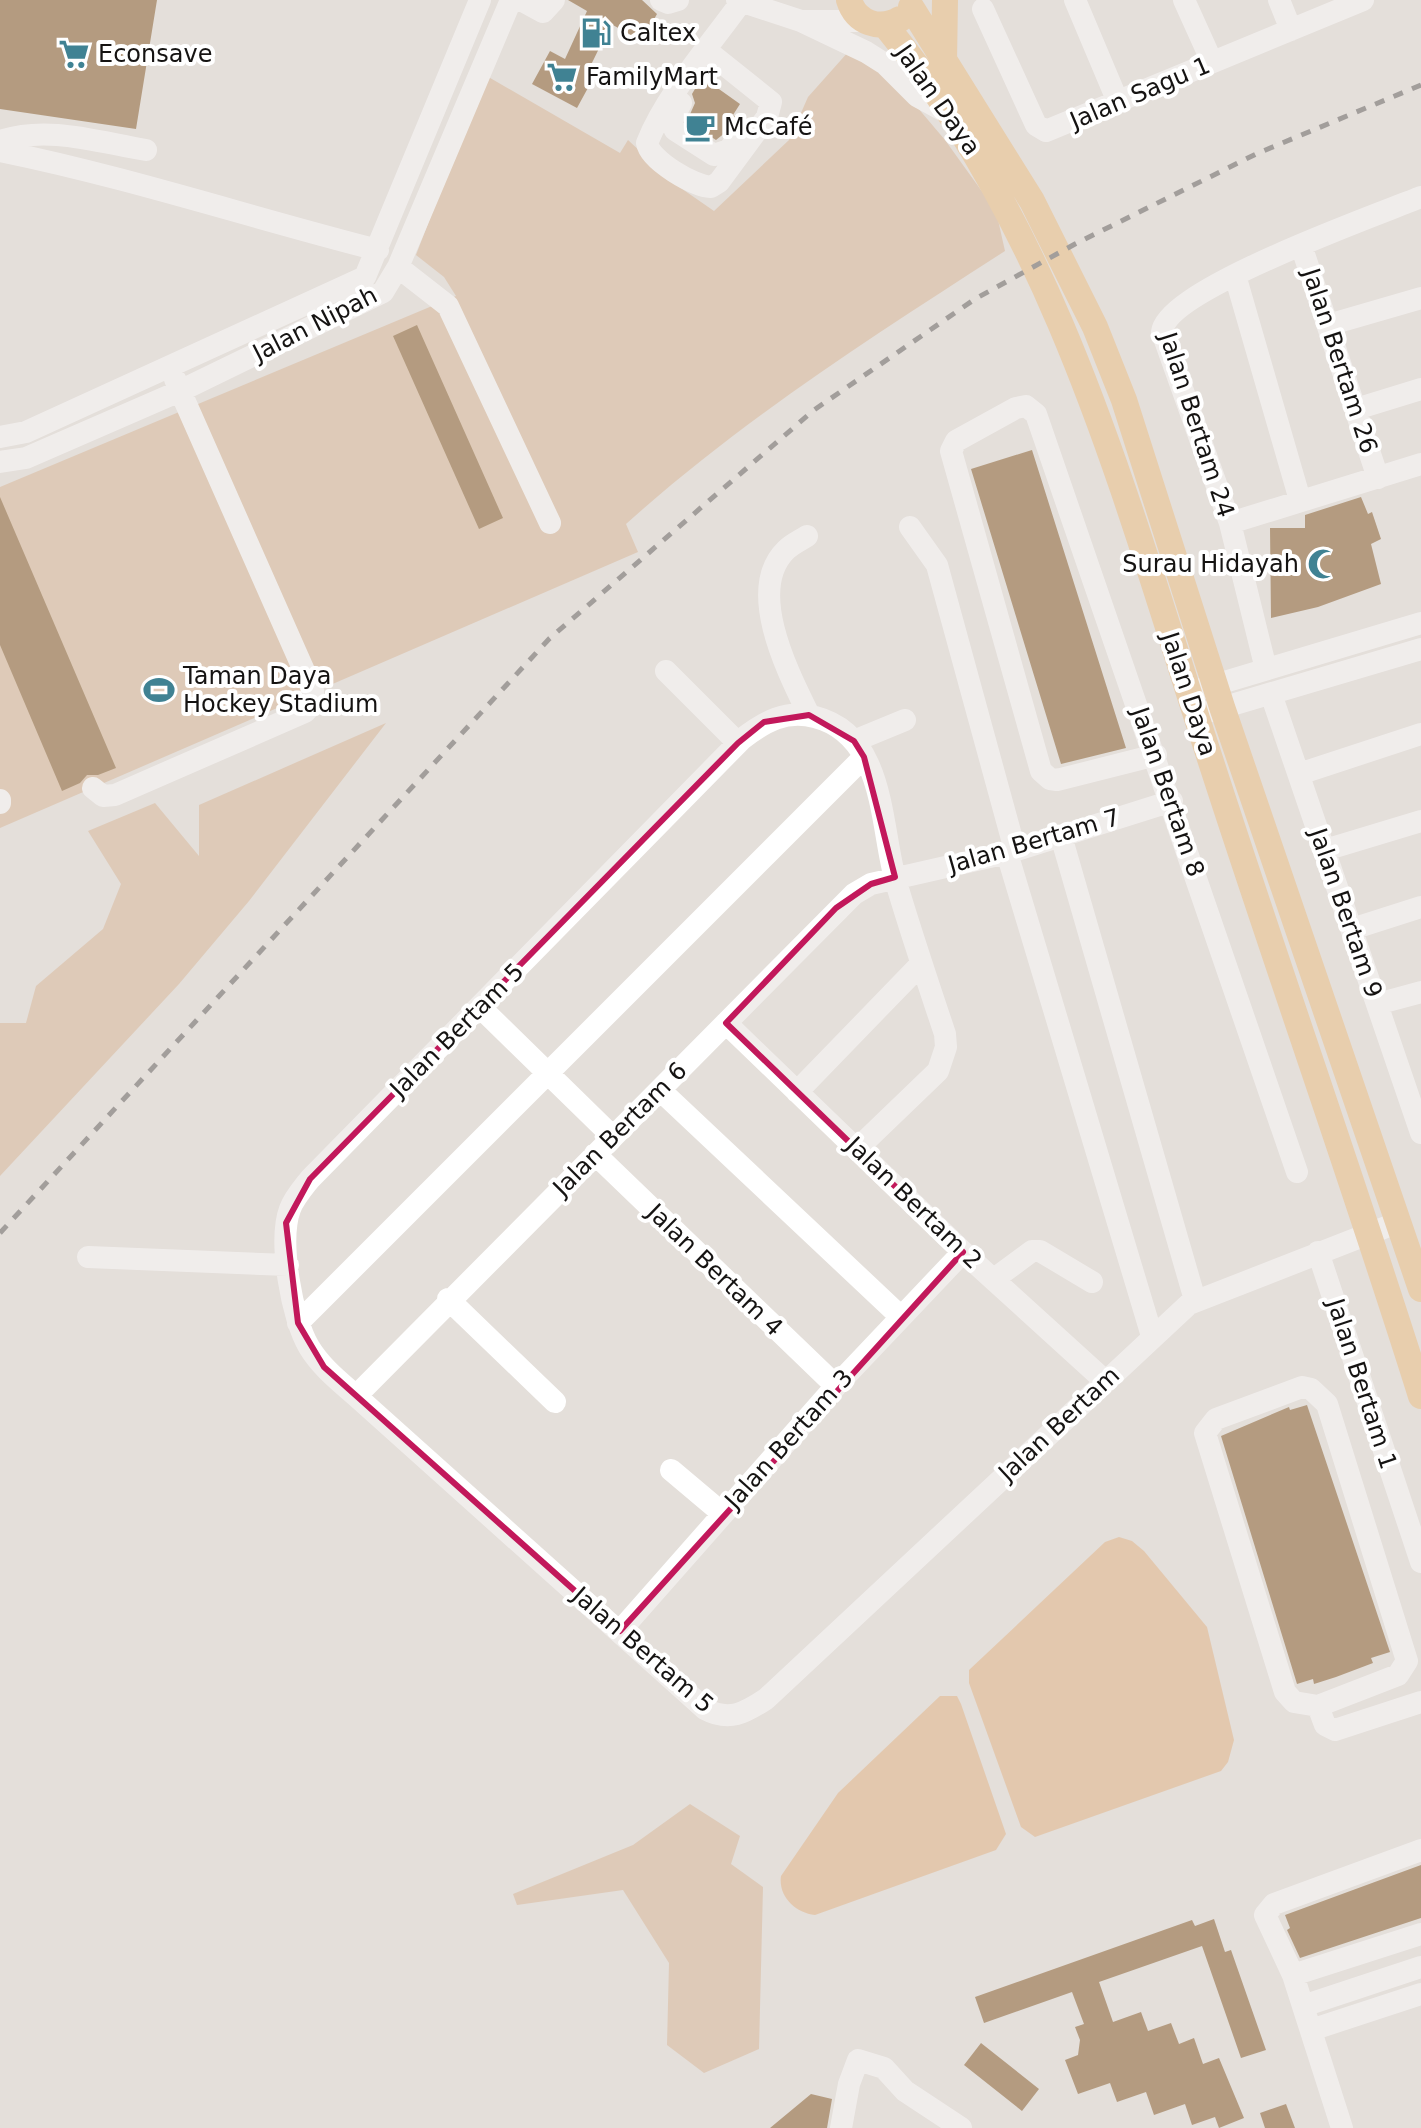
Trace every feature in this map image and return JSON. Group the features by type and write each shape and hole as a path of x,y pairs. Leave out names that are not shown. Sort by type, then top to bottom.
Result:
{"main road":[{"name":"Jalan Daya","path":"849,0 857,15 875,23 955,116 1021,207 1097,408 1421,1396"},
{"path":"944,62 945,0"},
{"name":"Jalan Daya","path":"912,3 1021,207 1095,327 1124,400 1219,696 1421,1289"},
{"path":"875,23 895,22 912,3"}],"street":[{"name":"Jalan Nipah","path":"0,437 26,432 170,368 357,283 368,273 480,0"},
{"name":"Jalan Nipah","path":"0,462 33,455 180,391 376,297 386,289 511,0"},
{"path":"521,0 540,12 546,11 554,0"},
{"path":"661,0 668,3 678,0"},
{"path":"1075,0 1118,102"},
{"path":"1184,0 1212,62"},
{"path":"1279,0 1291,30"},
{"name":"Jalan Sagu 1","path":"983,9 1040,129 1052,130 1363,0"},
{"path":"706,50 771,102 767,117 716,185 702,185 654,157 648,149 649,138 706,50 739,1 801,21 866,52 885,64 917,96 955,116"},
{"path":"801,21 875,23"},
{"path":"706,50 701,69 671,122 675,130 714,155 721,155 729,150 764,95"},
{"path":"0,141 23,133 62,135 146,150"},
{"path":"0,151 143,183 237,213 378,250"},
{"name":"Jalan Bertam 24","path":"1266,669 1230,523 1162,332 1168,316 1185,302 1235,275 1421,197"},
{"name":"Jalan Bertam 26","path":"1301,245 1378,478"},
{"path":"398,267 448,306 550,523"},
{"path":"1235,275 1300,500"},
{"path":"1328,325 1421,298"},
{"path":"93,788 103,796 115,795 305,712 313,703 313,691 170,368"},
{"path":"1356,409 1421,389"},
{"name":"Jalan Bertam 8","path":"1156,755 1057,780 1050,779 1041,771 951,451 956,441 1016,408 1026,406 1036,414 1156,755 1172,801 1297,1172"},
{"path":"1230,523 1421,464"},
{"path":"910,527 937,565 1011,852 1152,1336"},
{"path":"807,536 785,551 775,571 768,605 777,646 809,715 823,719 859,749 887,827 895,877 945,1034 944,1060 938,1071 858,1148"},
{"path":"1192,704 1219,696 1266,669 1421,623"},
{"path":"1219,696 1271,694 1421,649"},
{"path":"666,671 738,743"},
{"name":"Jalan Bertam 9","path":"1271,694 1377,1004 1413,1081 1421,1133"},
{"name":"Jalan Bertam 5","path":"766,1699 732,1717 718,1716 705,1709 317,1359 298,1323 288,1265 286,1223 298,1195 738,743 764,722 789,715 809,715"},
{"path":"298,1323 549,1074 859,749 905,720"},
{"path":"1299,774 1421,734"},
{"name":"Jalan Bertam 7","path":"895,877 1011,852 1172,801"},
{"path":"1325,850 1421,821"},
{"path":"1061,836 1195,1300"},
{"name":"Jalan Bertam 6","path":"356,1396 448,1299 660,1090 836,908 871,884 895,877"},
{"path":"1352,929 1421,907"},
{"path":"797,1092 921,964"},
{"path":"1377,1004 1421,992"},
{"path":"480,1007 612,1136"},
{"name":"Jalan Bertam 2","path":"726,1023 963,1252 1105,1381"},
{"path":"660,1090 901,1317"},
{"name":"Jalan Bertam 4","path":"595,1154 836,1386"},
{"name":"Jalan Bertam","path":"766,1699 1152,1336 1195,1300 1399,1222"},
{"path":"994,1279 1032,1251 1040,1251 1092,1282"},
{"name":"Jalan Bertam 3","path":"620,1631 836,1386 963,1252"},
{"name":"Jalan Bertam 1","path":"1318,1252 1421,1562"},
{"path":"88,1257 288,1265"},
{"path":"448,1299 555,1402"},
{"path":"1298,1388 1311,1389 1327,1404 1407,1661 1398,1675 1318,1706 1294,1702 1285,1692 1205,1433 1216,1419 1298,1388"},
{"path":"1327,1404 1365,1392"},
{"path":"671,1470 722,1513"},
{"path":"1318,1706 1325,1725 1335,1730 1421,1702"},
{"path":"1342,2128 1293,1975 1265,1920 1270,1907 1421,1850"},
{"path":"1293,1975 1421,1934"},
{"path":"1303,2006 1421,1967"},
{"path":"1311,2030 1421,1994"},
{"path":"841,2128 849,2084 858,2060 884,2068 905,2091 961,2128"}],"highlighted area":[{"path":"809,715 854,741 864,757 895,877 871,884 836,908 726,1023 963,1252 620,1631 324,1367 298,1323 286,1223 310,1179 738,743 764,722"}],"shaded area":[{"path":"849,51 884,68 945,140 996,211 1005,251 810,380 670,486 626,524 638,552 0,828 0,487 456,296 444,277 416,255 485,75 620,153 628,140 675,184 714,211 789,140 808,97"},
{"path":"386,723 249,901 179,984 0,1176 0,1023 26,1023 36,986 103,929 121,884 88,831 155,803 199,856 199,805"},
{"path":"1119,1537 1132,1541 1144,1551 1207,1627 1234,1740 1228,1762 1221,1771 1035,1837 1021,1827 969,1683 969,1670 1105,1542"},
{"path":"940,1696 957,1696 961,1704 1006,1834 996,1850 815,1915 795,1907 785,1897 781,1876 838,1793"},
{"path":"690,1804 740,1836 731,1864 763,1887 759,2049 704,2073 667,2045 669,1963 623,1890 517,1905 513,1894 633,1845"}],"building":[{"name":"Econsave","path":"0,0 157,0 136,129 0,109"},
{"path":"568,0 642,0 657,14 642,41 611,24 588,71 595,75 577,108 532,84 550,51 565,59 587,11"},
{"path":"702,77 740,104 733,115 741,120 716,140 687,121 695,103 692,94"},
{"path":"417,325 503,518 479,529 393,336"},
{"path":"1032,450 1126,748 1061,764 971,469"},
{"path":"0,497 116,768 98,775 87,775 80,783 62,791 0,645"},
{"name":"Surau Hidayah","path":"1361,497 1368,514 1372,512 1381,539 1371,544 1381,584 1318,607 1271,618 1270,528 1305,528 1305,515"},
{"path":"1307,1405 1390,1652 1371,1658 1373,1663 1336,1677 1314,1684 1313,1679 1297,1684 1221,1436 1289,1407 1290,1410"},
{"path":"1421,1865 1421,1918 1300,1958 1287,1930 1290,1928 1285,1915"},
{"path":"1214,1919 1225,1952 1231,1950 1266,2050 1241,2058 1202,1946 1099,1982 1113,2022 1141,2012 1148,2031 1171,2023 1179,2044 1194,2038 1203,2064 1219,2058 1244,2118 1219,2128 1215,2117 1192,2125 1185,2104 1154,2115 1146,2092 1117,2102 1110,2083 1078,2094 1065,2060 1078,2055 1080,2040 1075,2027 1084,2024 1072,1992 984,2023 975,1997 1192,1920 1195,1926"},
{"path":"981,2043 1039,2089 1022,2111 964,2065"},
{"path":"811,2094 832,2099 827,2128 770,2128"},
{"path":"1286,2104 1295,2128 1265,2128 1260,2113"}],"railway":[{"path":"0,1233 549,639 814,410 975,299 1075,244 1256,154 1421,85"}],"place":[{"name":"Caltex","path":"596,33"},
{"name":"Econsave","path":"74,54"},
{"name":"FamilyMart","path":"562,77"},
{"name":"McCafé","path":"700,127"},
{"name":"Surau Hidayah","path":"1323,564"},
{"name":"Taman Daya Hockey Stadium","path":"159,690"}]}
